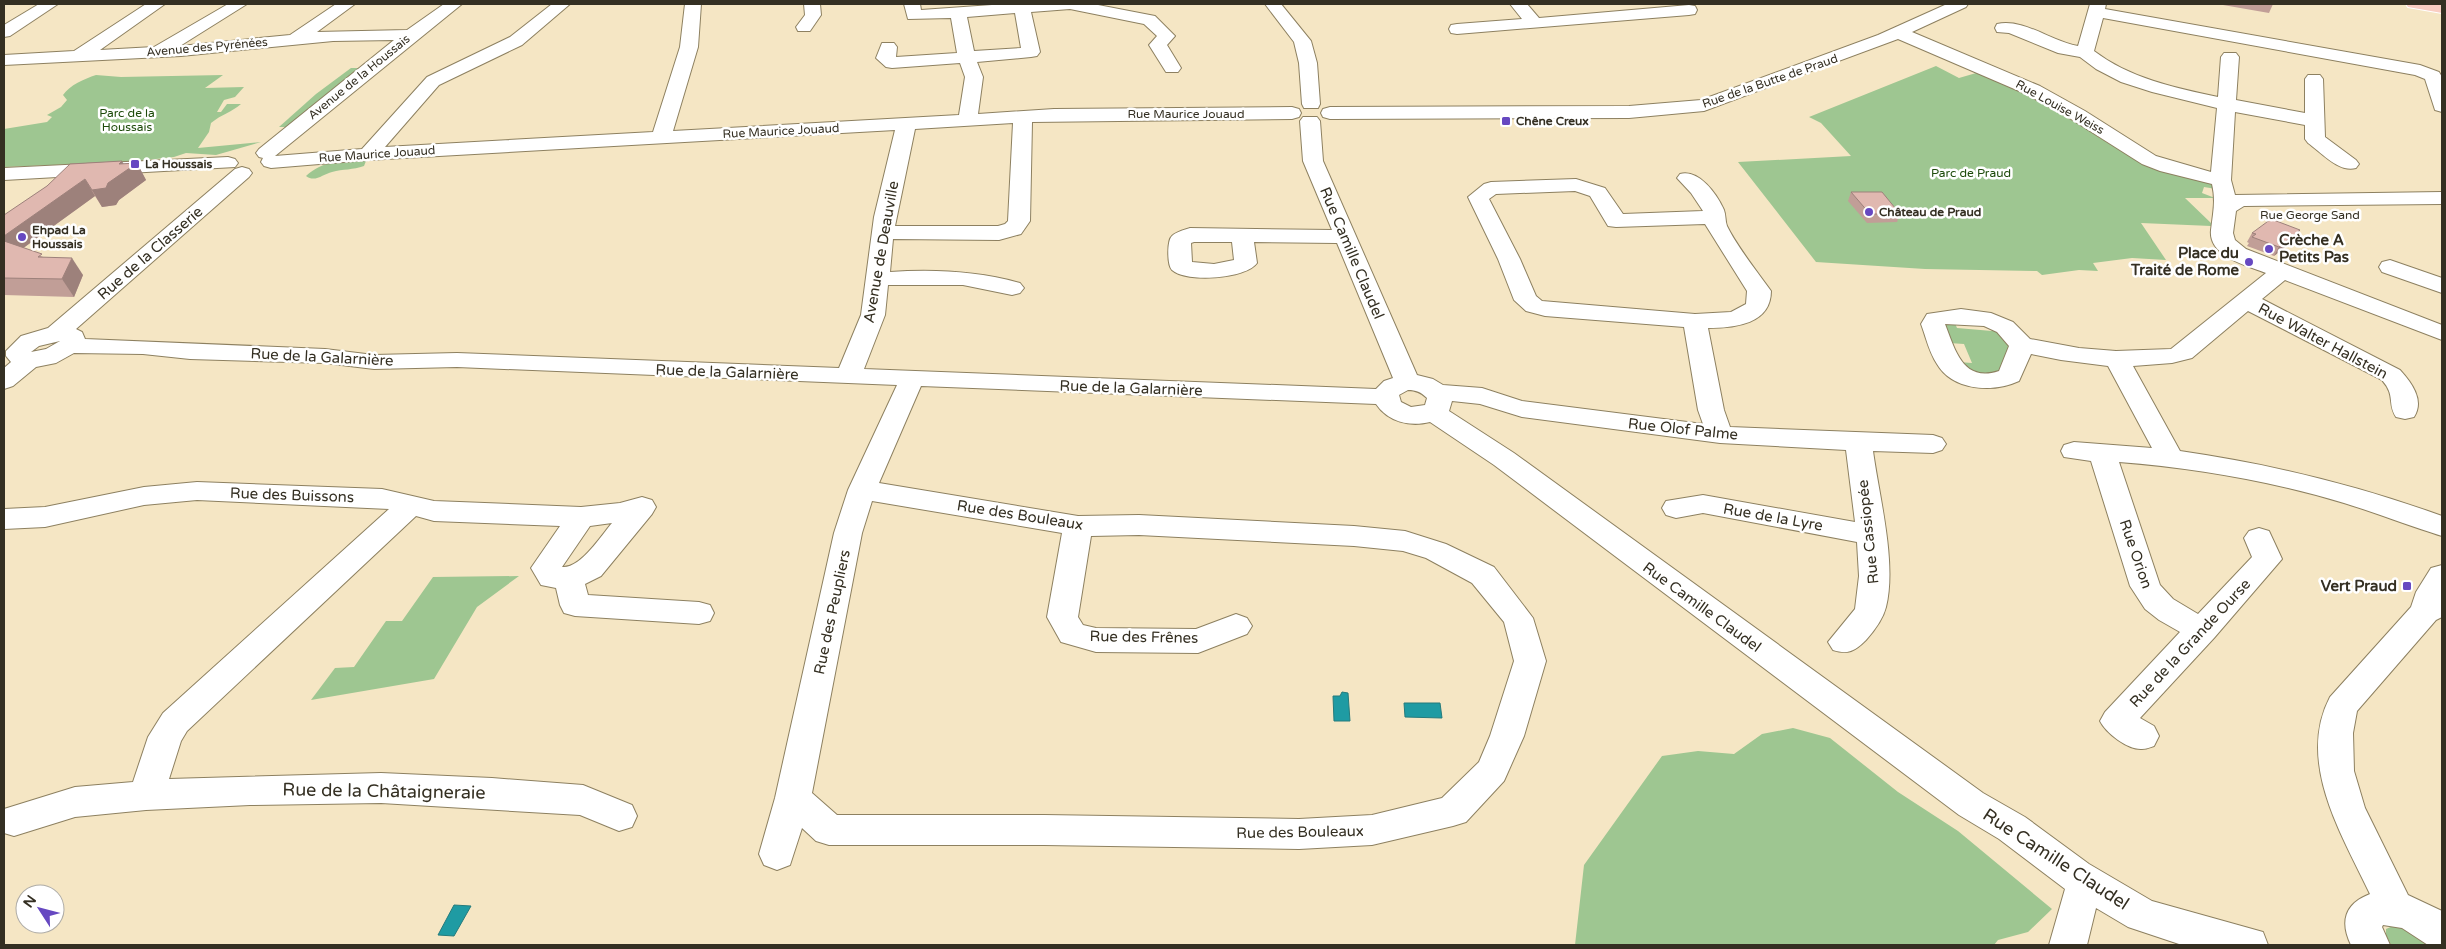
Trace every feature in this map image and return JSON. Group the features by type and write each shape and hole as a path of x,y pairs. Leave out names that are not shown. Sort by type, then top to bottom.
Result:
{"main road":[{"path":"2418,4 2442,8"}],"street":[{"path":"4,32 50,4"},
{"path":"79,56 157,4"},
{"path":"158,53 239,4"},
{"path":"296,39 347,4"},
{"name":"Avenue de la Houssais","path":"269,158 411,35 454,4"},
{"path":"368,154 433,82 450,71 516,41 562,4"},
{"path":"661,137 689,47 693,4"},
{"path":"804,27 813,15 812,4"},
{"path":"912,4 914,15 958,13 1017,6 1070,4 1149,20 1158,26 1166,36 1158,45 1172,68"},
{"name":"Rue Camille Claudel","path":"1273,4 1302,41 1308,64 1311,113 1310,142 1313,161 1407,382"},
{"path":"1518,4 1535,23"},
{"name":"Rue de la Butte de Praud","path":"1311,113 1629,112 1684,108 1727,98 1898,33 1960,4"},
{"path":"888,47 885,58 892,63 1031,52 1017,6"},
{"path":"2085,52 2097,8 2420,70 2438,68 2442,106"},
{"path":"1457,29 1688,10"},
{"path":"958,13 967,58 974,77 968,120"},
{"path":"2002,28 2011,28 2064,49 2085,52 2094,62 2149,87 2316,121"},
{"name":"Rue Louise Weiss","path":"1898,33 1984,67 2033,90 2078,115 2149,160 2167,167 2221,180"},
{"name":"Avenue des Pyrénées","path":"4,60 158,53 296,39 411,35"},
{"path":"2230,57 2221,180 2226,208 2221,236 2229,248 2282,272 2442,333"},
{"path":"2314,79 2315,139 2349,164"},
{"name":"Rue Maurice Jouaud","path":"269,158 1023,117 1311,113"},
{"path":"883,232 999,233 1014,229 1019,221 1023,117"},
{"name":"Avenue de Deauville","path":"848,377 873,315 883,232 906,124"},
{"path":"4,174 235,168 257,170 269,158"},
{"name":"Rue de la Classerie","path":"63,340 235,168"},
{"path":"1687,178 1699,189 1714,211 1715,217 1716,225 1759,291 1759,302 1749,314 1740,318 1695,321 1534,306 1526,300 1509,258 1491,226 1478,197 1491,188 1576,185 1598,192 1616,221 1715,217"},
{"name":"Rue George Sand","path":"2226,208 2239,200 2442,198"},
{"name":"Rue George Sand","path":"2379,199 2399,215"},
{"name":"Rue George Sand","path":"2226,208 2257,215 2442,214"},
{"path":"1242,235 1344,236"},
{"path":"2390,267 2442,286"},
{"path":"2022,344 2091,357 2118,359 2165,357 2183,353 2282,272"},
{"path":"877,279 911,278 993,281 1012,288"},
{"name":"Rue Walter Hallstein","path":"2247,301 2391,375 2403,389 2405,411"},
{"path":"1695,321 1711,410 1720,435"},
{"path":"4,380 18,350 52,356 63,340"},
{"name":"Rue de la Galarnière","path":"63,340 190,352 325,356 374,362 457,360 1385,398"},
{"path":"2118,359 2170,457 2287,479 2398,510 2442,526"},
{"name":"Rue des Peupliers","path":"777,854 793,798 848,533 862,490 912,379"},
{"path":"1407,382 1423,384 1435,402 1421,416 1403,414 1390,407 1385,398 1391,388 1407,382"},
{"name":"Rue Olof Palme","path":"1435,402 1472,395 1522,409 1720,435 1933,444"},
{"name":"Rue Camille Claudel","path":"1435,402 1504,459 1599,531 1971,804 2012,828 2076,876 2141,915 2249,945"},
{"name":"Rue Cassiopée","path":"1844,642 1863,623 1874,598 1875,582 1859,449 1856,442"},
{"name":"Rue Orion","path":"2170,457 2088,451 2144,586 2151,598 2168,612 2203,630"},
{"name":"Rue des Bouleaux","path":"793,798 829,830 1044,830 1300,834 1372,830 1453,811 1492,770 1508,736 1530,662 1518,618 1483,575 1436,551 1405,540 1139,525 1078,526 862,490"},
{"name":"Rue des Buissons","path":"4,519 45,517 144,496 180,491 382,498 434,511 581,517 620,513 642,507 590,569 569,579"},
{"name":"Rue de la Lyre","path":"1676,508 1702,504 1870,534"},
{"path":"146,794 165,737 175,722 410,506"},
{"path":"581,517 546,568 552,576 569,579 575,606 699,613"},
{"name":"Rue des Frênes","path":"1078,526 1062,617 1072,634 1096,640 1198,641 1236,626"},
{"name":"Rue de la Grande Ourse","path":"2142,736 2116,721 2203,630 2267,559 2259,538"},
{"path":"2395,908 2347,808 2337,771 2336,733 2342,706 2434,608 2431,592 2442,576"},
{"name":"Rue de la Châtaigneraie","path":"14,822 75,802 146,794 381,788 492,793 583,800 619,816"},
{"name":"Rue Camille Claudel","path":"1971,804 1999,837 2064,889 2119,916 2141,915"},
{"path":"2068,945 2080,898"},
{"path":"2371,945 2363,929 2366,914 2377,908 2395,908 2422,918 2442,933"}],"green space":[{"name":"Parc de Praud","path":"1936,66 1959,78 1983,71 2027,91 2027,95 2077,123 2086,125 2094,130 2094,134 2108,143 2213,184 2216,189 2204,187 2202,193 2215,198 2185,198 2211,223 2211,226 2141,223 2166,260 2132,258 2093,263 2098,271 2079,270 2042,275 2037,271 1925,269 1816,262 1738,162 1851,156 1821,123 1809,117"},
{"path":"351,68 360,68 288,127 279,127 316,94"},
{"name":"Parc de la Houssais","path":"96,75 121,77 223,75 205,88 244,87 235,97 224,100 217,112 221,112 227,104 241,104 211,123 209,132 198,148 261,142 216,155 186,153 174,157 129,162 4,167 4,129 47,122 52,117 47,115 61,107 67,100 63,95 69,88"},
{"path":"366,161 364,166 332,172 313,179 306,176 325,165"},
{"path":"1954,321 1957,328 1992,331 1989,325 1993,325 2010,347 2005,371 1978,376 1958,362 1972,363 1964,344 1949,343 1943,324"},
{"path":"519,576 477,607 434,679 311,700 335,668 354,667 386,621 402,621 433,577"},
{"path":"1793,728 1830,738 1898,792 1958,831 2052,909 2028,932 1998,940 1994,945 1575,945 1584,865 1662,756 1698,751 1734,754 1762,734"},
{"path":"2395,925 2435,945 2391,945 2386,935 2386,929"}],"water":[{"path":"1342,692 1348,693 1350,721 1334,721 1333,696 1340,696"},
{"path":"1404,703 1440,703 1442,718 1405,717"},
{"path":"454,905 471,906 454,936 438,935"}],"building":[{"path":"122,161 119,164 137,163 108,183 106,188 92,190 85,179 4,236 4,215 47,186 70,164"},
{"path":"1851,192 1882,192 1900,214 1870,214"},
{"path":"2271,219 2300,230 2279,247 2252,237 2256,234 2252,233"},
{"path":"4,241 42,254 38,257 72,258 62,279 4,278"}],"place":[{"name":"Chêne Creux","path":"1506,121"},
{"name":"La Houssais","path":"135,164"},
{"name":"Château de Praud","path":"1869,212"},
{"name":"Ehpad La Houssais","path":"22,237"},
{"name":"Crèche A Petits Pas","path":"2269,249"},
{"name":"Place du Traité de Rome","path":"2249,262"},
{"name":"Vert Praud","path":"2407,586"}]}
